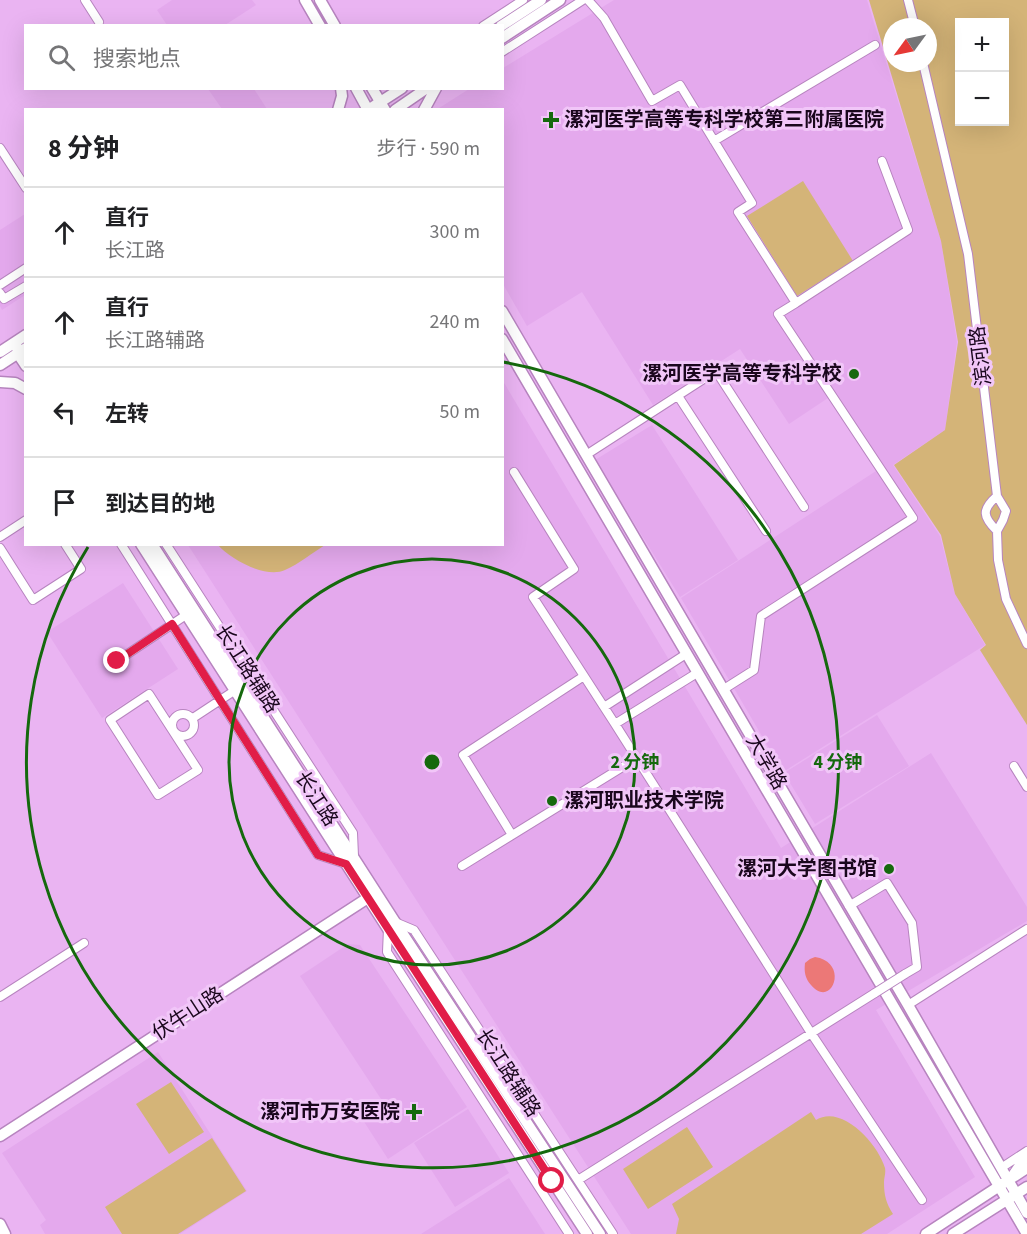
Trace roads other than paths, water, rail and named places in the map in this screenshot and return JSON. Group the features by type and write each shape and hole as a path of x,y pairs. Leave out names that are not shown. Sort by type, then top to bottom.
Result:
{"main road":[{"path":"305,0 319,24"},
{"path":"320,0 334,24"},
{"path":"504,24 541,0"},
{"path":"504,37 560,0"},
{"path":"339,108 341,90"},
{"path":"357,90 367,108"},
{"path":"373,90 382,106 400,90"},
{"path":"398,108 424,90"},
{"path":"425,108 435,90"},
{"name":"大学路","path":"504,314 908,1005 1001,1168 1004,1183"},
{"name":"大学路","path":"504,342 697,673 1004,1183 1017,1195 1026,1209"},
{"path":"0,362 22,345"},
{"path":"0,381 15,383 24,388"},
{"name":"长江路","path":"142,546 234,691 373,895 586,1234"},
{"name":"长江路","path":"153,546 350,861"},
{"name":"伏牛山路","path":"0,1136 373,895"},
{"name":"长江路","path":"391,925 600,1234"},
{"path":"926,1234 1004,1183 1025,1165"},
{"path":"953,1234 1027,1187"},
{"name":"大学路","path":"1017,1195 1027,1233"},
{"path":"0,1224 5,1234"}],"street":[{"path":"85,0 99,22"},
{"path":"486,24 523,0"},
{"path":"504,51 586,0 604,18 652,101 680,85 752,203 738,212 796,303"},
{"path":"908,0 913,18"},
{"path":"714,141 875,45"},
{"name":"滨河路","path":"926,72 968,254 997,496 1006,511 1004,520 997,531 998,560 1006,599 1027,644"},
{"path":"0,148 24,185"},
{"path":"724,689 754,670 761,616 913,518 778,314 908,230 882,161"},
{"path":"0,285 24,269"},
{"path":"0,292 4,299 24,287"},
{"path":"586,455 716,371 804,507"},
{"path":"678,396 766,531"},
{"path":"514,472 574,569 533,597 811,1033 922,1200"},
{"path":"997,496 987,505 985,514 989,523 997,531"},
{"path":"0,537 24,521"},
{"path":"0,548 33,600 81,570 66,546"},
{"name":"长江路辅路","path":"122,546 318,855 350,861 353,833 167,546"},
{"path":"117,661 186,615"},
{"path":"604,707 686,654"},
{"path":"615,724 697,673"},
{"path":"512,835 463,755 584,676"},
{"path":"193,718 234,691"},
{"path":"174,732 172,722 176,716 187,714 193,718 195,726 188,736 181,736 174,732 149,694 110,720 158,795 198,770 174,732"},
{"path":"462,866 637,758"},
{"path":"1014,766 1027,787"},
{"path":"578,1180 917,967 912,922 887,883 849,906"},
{"name":"长江路辅路","path":"569,1234 387,952 391,925 414,930 614,1234"},
{"path":"908,1005 1027,929"},
{"path":"0,997 84,943"},
{"path":"1001,1168 1027,1151"}],"place":[{"name":"漯河医学高等专科学校第三附属医院","path":"551,120"},
{"name":"漯河医学高等专科学校","path":"854,374"},
{"name":"漯河职业技术学院","path":"552,801"},
{"name":"漯河大学图书馆","path":"889,869"},
{"name":"漯河市万安医院","path":"414,1112"}]}
